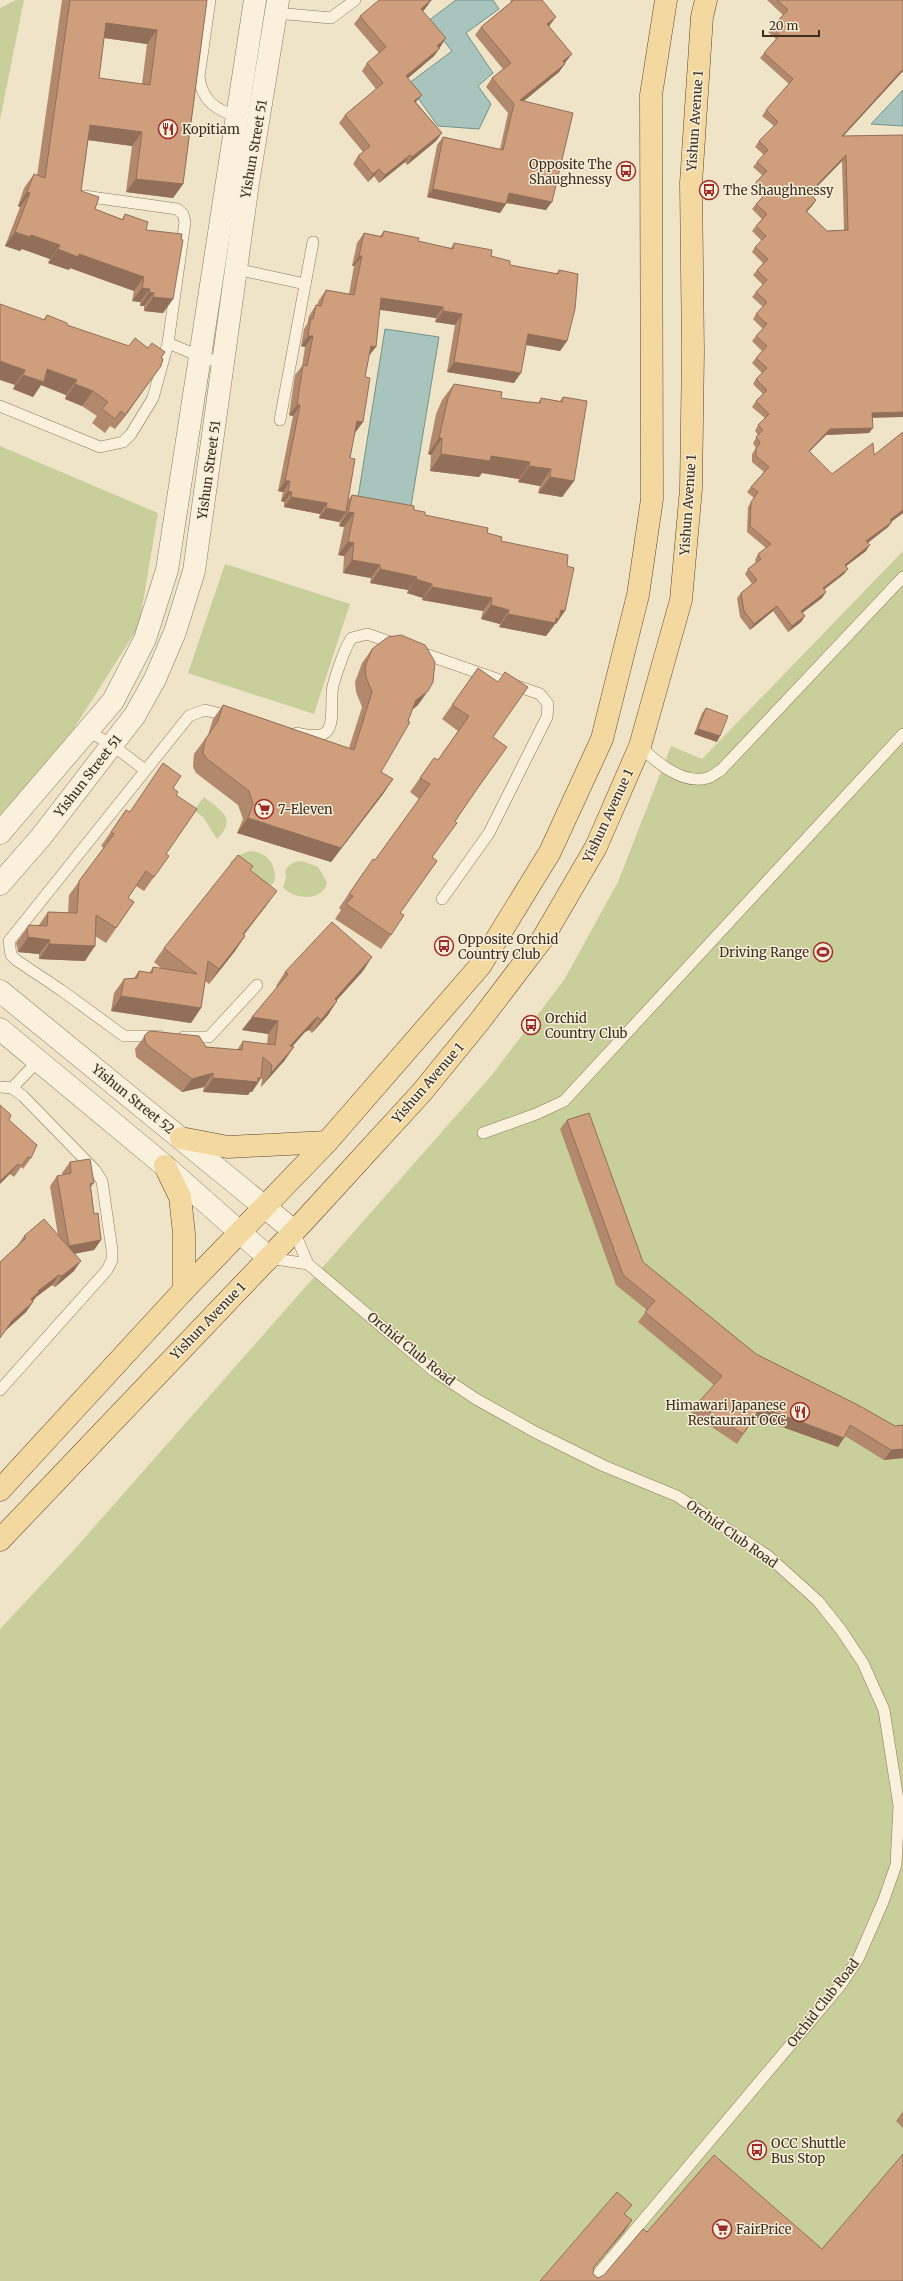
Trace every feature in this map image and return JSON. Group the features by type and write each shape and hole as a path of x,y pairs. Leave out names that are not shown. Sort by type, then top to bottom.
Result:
{"main road":[{"path":"0,1490 184,1290 327,1142 480,966 550,852 602,739 638,595 652,498 651,95 666,0"},
{"name":"Yishun Avenue 1","path":"0,1540 269,1258 422,1092 479,1022 543,938 596,847 640,746 682,600 691,489 694,352 691,183 702,17 706,0"},
{"path":"182,1138 228,1147 327,1142"},
{"path":"165,1166 180,1197 184,1234 184,1290"}],"street":[{"name":"Yishun Street 51","path":"6,826 113,701 145,639 167,570 188,445 199,356 254,0"},
{"name":"Yishun Street 51","path":"0,884 40,837 136,715 155,679 175,632 194,572 248,183 277,7"},
{"path":"214,264 236,269"},
{"path":"6,826 40,837"},
{"name":"Yishun Street 52","path":"0,991 266,1206"},
{"path":"0,1029 165,1166 269,1258"},
{"name":"Orchid Club Road","path":"266,1206 294,1231"}],"lane":[{"path":"210,0 198,77 200,89 206,100 236,116 259,122"},
{"path":"277,7 331,18 355,0"},
{"path":"0,406 100,447 123,442 131,434 153,398 168,343 185,222 183,214 177,210 83,196"},
{"path":"280,420 313,242"},
{"path":"236,269 305,284"},
{"path":"168,343 199,356 222,363"},
{"path":"640,746 655,761 673,772 691,778 708,778 720,770 903,576"},
{"path":"286,730 319,736 326,734 333,721 332,691 349,640 358,635 367,634 540,694 546,699 548,704 547,717 489,833 442,899"},
{"path":"242,719 205,710 198,711 189,716 144,770 9,941 11,956 124,1036 209,1037 257,985"},
{"path":"88,731 112,745 144,770"},
{"path":"483,1133 536,1114 564,1101 903,734"},
{"path":"12,1088 38,1061"},
{"path":"0,1087 12,1088 23,1096 95,1170 102,1181 112,1260 107,1270 0,1390"},
{"name":"Orchid Club Road","path":"294,1231 308,1264 434,1371 476,1399 535,1432 604,1466 677,1496 768,1556 818,1602 841,1630 863,1663 884,1710 899,1806 896,1865 883,1902 858,1959 820,2010 592,2281"},
{"path":"269,1258 308,1264"}],"green space":[{"path":"16,0 24,0 0,120 0,8"},
{"path":"0,446 158,513 139,626 73,730 0,815"},
{"path":"903,551 903,2281 0,2281 0,1629 73,1551 491,1076 564,980 618,882 671,746 702,759"},
{"path":"225,564 350,604 314,714 188,673"},
{"path":"204,797 225,815 227,820 223,832 217,839 203,817 194,810"},
{"path":"250,851 262,854 270,860 274,869 275,881 268,889 230,867 230,862 239,855"},
{"path":"302,861 318,867 327,882 325,888 314,896 308,897 294,895 283,887 286,878 285,871 287,868 292,863"}],"water":[{"path":"456,0 493,0 499,9 466,33 493,73 478,86 491,104 479,129 438,126 408,84 452,51 428,21"},
{"path":"903,90 903,126 871,124"},
{"path":"385,329 439,337 409,518 356,510"}],"building":[{"path":"70,0 207,0 183,184 136,179 142,132 90,125 81,191 99,197 95,209 123,220 125,214 148,222 146,230 182,234 181,239 183,240 173,299 153,297 154,293 149,292 150,289 142,288 144,277 79,254 78,257 58,249 60,245 31,235 30,237 15,232 30,193 27,192 34,174 45,178","holes":["106,23 157,30 150,85 99,78"]},
{"path":"379,0 429,0 430,1 421,9 446,38 437,46 440,48 406,76 422,95 414,101 442,133 412,157 410,155 385,175 379,169 373,174 358,156 370,146 345,115 383,83 367,63 386,47 360,16"},
{"path":"514,0 542,0 556,17 547,24 572,54 563,61 565,64 520,100 573,113 552,202 509,193 506,204 433,189 443,137 503,150 514,104 492,78 511,63 481,27"},
{"path":"777,0 903,0 903,69 842,136 903,135 903,412 872,413 873,428 830,429 809,451 832,474 873,443 874,455 903,432 903,510 890,520 892,522 866,541 870,545 845,565 848,569 823,588 826,592 801,611 805,616 792,626 777,606 754,624 744,611 741,593 757,580 748,569 761,559 758,554 771,544 750,526 751,502 758,492 751,487 769,467 756,456 756,448 760,443 756,437 763,430 758,425 769,414 756,401 767,390 756,379 767,368 756,358 767,346 756,336 767,324 756,314 767,302 756,292 767,280 757,270 768,259 755,247 766,236 756,226 767,214 756,204 767,193 756,182 767,171 757,162 768,150 759,141 778,122 766,110 793,79 764,53 780,35 772,27 788,10","holes":["846,155 848,230 827,231 806,211 816,200 809,193"]},
{"path":"384,231 419,238 418,241 453,249 454,243 492,250 491,256 510,261 510,265 558,274 559,270 578,274 575,309 567,341 528,334 521,373 454,362 462,314 443,311 443,307 381,298 376,347 371,346 365,377 370,378 363,422 357,421 350,458 355,459 346,512 326,508 327,503 291,497 292,492 288,491 290,481 285,481 300,405 297,405 303,365 307,366 313,336 308,336 311,318 313,319 316,305 321,306 326,290 354,295 362,256 359,256 364,233 382,237"},
{"path":"0,304 45,320 47,315 67,323 67,325 129,346 135,338 148,348 152,343 165,352 161,358 163,359 161,366 125,415 121,411 115,419 102,409 108,402 93,391 75,384 77,380 47,369 44,382 23,375 25,370 0,361"},
{"path":"454,384 502,392 501,398 529,402 540,403 541,398 562,402 563,397 587,401 574,481 550,477 551,469 529,466 530,462 491,456 490,461 441,454 442,438 439,438 448,398"},
{"path":"352,495 414,506 414,510 425,512 425,515 488,528 487,533 502,537 501,541 568,555 567,566 574,568 565,611 561,610 559,619 556,618 555,623 508,614 509,610 491,605 492,598 432,587 432,584 416,579 417,577 380,569 380,565 352,560 354,543 348,542 354,513 348,512"},
{"path":"401,635 425,645 435,662 433,682 428,691 416,700 408,721 410,722 381,772 393,779 341,848 248,818 253,804 249,791 206,758 203,753 205,740 218,721 223,705 354,750 372,692 366,677 365,667 372,649 388,637"},
{"path":"478,668 498,682 505,672 528,687 493,737 507,747 455,821 457,823 432,857 437,861 400,913 404,915 391,935 346,904 353,896 349,894 373,859 375,860 430,784 420,778 434,758 438,760 469,716 452,705"},
{"path":"706,708 728,716 720,736 698,729"},
{"path":"163,763 181,776 173,788 178,792 176,795 197,809 166,854 169,856 154,877 146,871 128,898 134,902 116,928 96,915 95,946 49,944 50,940 28,937 27,928 29,925 47,926 48,912 77,913 79,881 114,834 111,832 126,810 130,812"},
{"path":"238,855 253,866 250,870 277,891 243,934 245,936 219,969 208,961 201,1008 121,996 124,979 137,978 139,971 152,973 153,967 197,974 164,948"},
{"path":"332,922 372,957 335,999 337,1001 321,1020 318,1017 315,1019 290,1046 294,1047 271,1073 272,1065 263,1057 261,1078 258,1078 258,1082 213,1078 213,1073 192,1079 146,1044 144,1036 150,1031 199,1036 206,1047 242,1050 243,1041 275,1045 278,1021 252,1017 288,974 285,972"},
{"path":"0,1105 11,1115 9,1120 37,1145 31,1158 28,1157 21,1166 18,1164 0,1181"},
{"path":"589,1113 643,1262 756,1354 858,1405 895,1426 903,1425 903,1449 891,1450 850,1425 844,1438 761,1407 743,1434 697,1404 722,1376 645,1312 655,1301 623,1275 567,1120"},
{"path":"90,1159 94,1183 90,1184 94,1214 98,1213 101,1240 69,1246 57,1176 71,1173 70,1162"},
{"path":"44,1219 81,1261 62,1276 59,1275 38,1291 39,1292 31,1299 33,1302 12,1321 0,1338 0,1262 26,1238 24,1236"},
{"path":"903,2154 903,2281 540,2281 617,2192 632,2205 624,2214 632,2220 594,2267 593,2274 598,2278 604,2275 643,2229 647,2232 714,2155 822,2249"}],"place":[{"name":"Kopitiam","path":"168,129"},
{"name":"Opposite The Shaughnessy","path":"626,171"},
{"name":"The Shaughnessy","path":"709,190"},
{"name":"7-Eleven","path":"264,809"},
{"name":"Opposite Orchid Country Club","path":"444,946"},
{"name":"Driving Range","path":"823,952"},
{"name":"Orchid Country Club","path":"531,1025"},
{"name":"Himawari Japanese Restaurant OCC","path":"800,1412"},
{"name":"OCC Shuttle Bus Stop","path":"757,2150"},
{"name":"FairPrice","path":"722,2229"}]}
